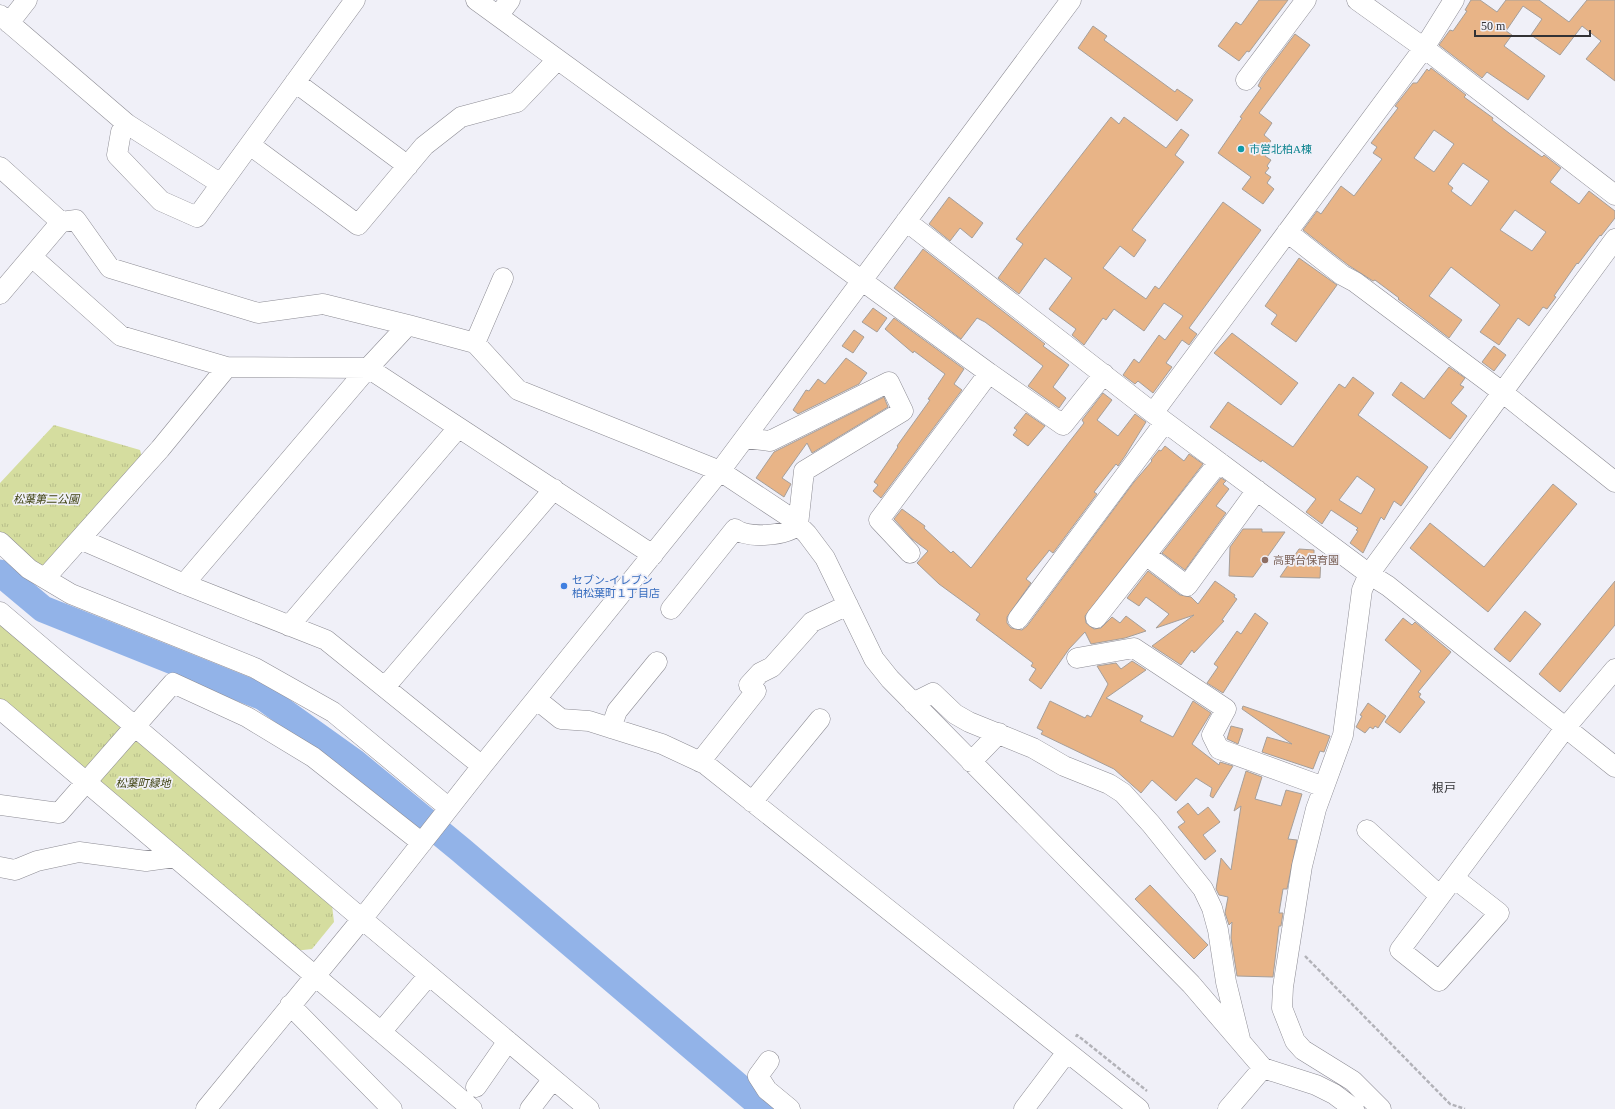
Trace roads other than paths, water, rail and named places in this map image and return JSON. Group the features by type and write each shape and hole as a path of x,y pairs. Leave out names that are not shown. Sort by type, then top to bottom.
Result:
{"street":[{"path":"27,0 5,19 127,124 221,184"},
{"path":"127,124 121,132 117,155 161,201 197,217 355,0"},
{"path":"476,0 862,281 1063,425 1104,374"},
{"path":"498,16 510,0"},
{"path":"206,1109 362,919 482,766 720,472 1072,0"},
{"path":"1246,80 1306,0"},
{"path":"1357,0 1424,48 1615,194"},
{"path":"1018,619 1287,232 1424,48 1454,0"},
{"path":"250,145 358,225 424,146 461,116 517,102 557,60"},
{"path":"295,82 408,166"},
{"path":"0,167 61,222"},
{"path":"0,294 61,222 76,220 110,268 258,313 323,304 475,343 518,390 720,472 791,518 798,525 825,558 874,659 890,679 1191,984 1263,1068 1316,1085 1334,1094 1354,1109"},
{"path":"906,221 1159,417 1369,574 1388,586 1615,767"},
{"path":"1287,232 1342,275 1355,282 1502,392 1615,482"},
{"path":"1381,1109 1353,1080 1303,1050 1295,1041 1282,1008 1302,866 1310,831 1343,735 1362,590 1369,574 1615,239"},
{"path":"32,257 121,336 227,368 368,368 653,555"},
{"path":"475,343 503,278"},
{"path":"184,584 368,368 408,325"},
{"path":"46,577 160,449 227,368"},
{"path":"910,553 878,520 989,372"},
{"path":"671,609 735,529 740,532 761,536 792,530 798,525 804,471 903,411 889,382 770,441 746,438"},
{"path":"289,626 458,428"},
{"path":"1096,618 1219,462"},
{"path":"385,687 554,489"},
{"path":"1146,554 1188,586 1257,490"},
{"path":"80,539 184,584 326,640 482,766"},
{"path":"0,542 29,569 46,577 71,594 256,668 333,712 447,811"},
{"path":"700,762 756,691 749,685 756,677 772,667 812,622 848,605"},
{"path":"0,612 589,1109"},
{"path":"1077,658 1134,648 1226,709 1212,735 1219,749 1324,787"},
{"path":"611,728 617,710 657,662"},
{"path":"1454,878 1500,912 1439,981 1400,950 1566,728 1615,669"},
{"path":"0,805 59,813 173,683 247,717 313,756 424,840"},
{"path":"913,703 933,693 955,714 969,722 1033,748 1064,766 1108,784 1123,793 1151,824 1203,889 1212,908 1218,930 1226,982 1242,1045"},
{"path":"536,700 561,720 589,721 662,744 700,762 1067,1052 1130,1106"},
{"path":"0,710 472,1109"},
{"path":"752,802 820,719"},
{"path":"972,762 999,733"},
{"path":"1367,830 1440,896"},
{"path":"0,867 15,870 38,861 79,852 146,861 175,857"},
{"path":"381,1032 429,975"},
{"path":"290,1005 392,1109"},
{"path":"476,1087 508,1041"},
{"path":"1024,1109 1067,1052"},
{"path":"769,1061 758,1076 767,1090 790,1109"},
{"path":"1228,1109 1263,1068"},
{"path":"530,1109 553,1079"}],"waterway":[{"path":"0,573 43,609 263,697 354,762 461,850 765,1109"}],"place":[{"name":"市営北柏A棟","path":"1241,149"},
{"name":"高野台保育園","path":"1265,560"},
{"name":"セブン-イレブン 柏松葉町１丁目店","path":"564,586"}],"district":[{"name":"根戸","path":"1444,788"}],"park label":[{"name":"松葉第二公園","path":"46,499"},
{"name":"松葉町緑地","path":"143,783"}]}
